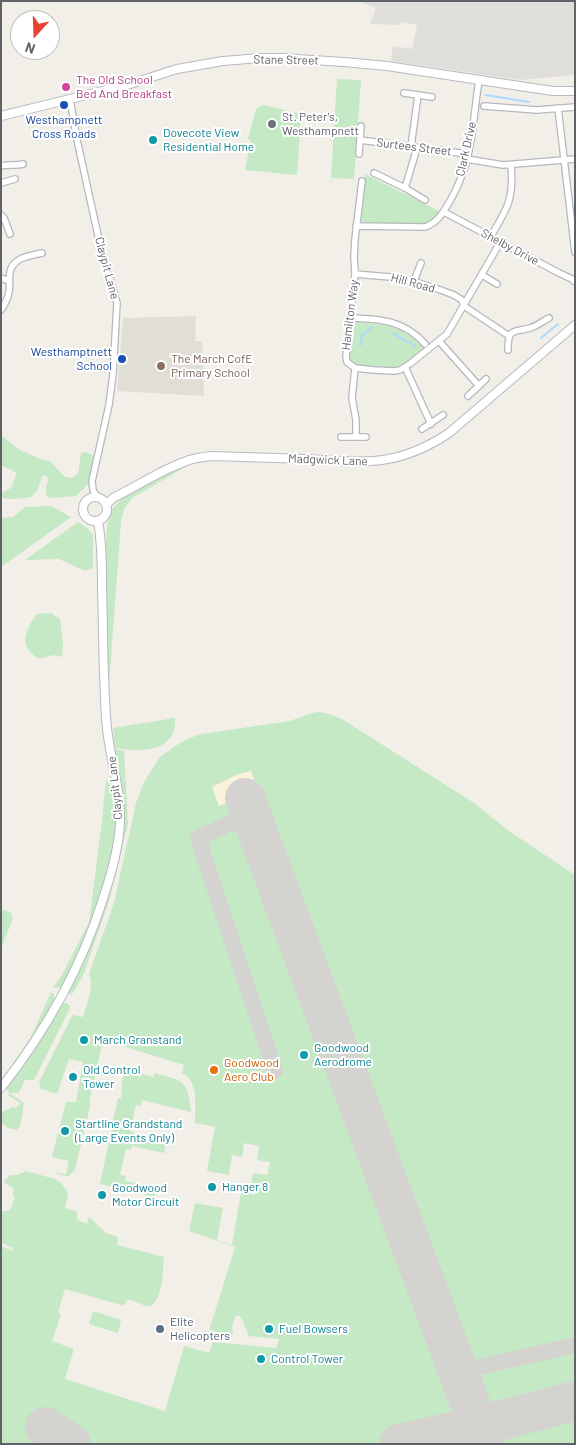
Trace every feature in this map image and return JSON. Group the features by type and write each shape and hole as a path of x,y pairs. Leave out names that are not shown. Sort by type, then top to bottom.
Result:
{"street":[{"name":"Stane Street","path":"1,116 182,68 223,61 260,58 388,66 553,91 575,91"},
{"name":"Clark Drive","path":"356,226 425,227 432,224 444,212 462,176 479,80"},
{"path":"404,93 432,97"},
{"path":"406,188 414,148 418,95"},
{"name":"Claypit Lane","path":"70,99 99,240 117,303 113,374 109,404 92,481 93,490 97,497"},
{"path":"484,106 537,110 575,107"},
{"path":"558,108 575,252"},
{"path":"359,154 361,126"},
{"name":"Surtees Street","path":"360,140 467,156 503,165 575,159"},
{"path":"1,166 22,164"},
{"path":"491,236 502,219 511,197 513,184 511,165"},
{"path":"374,174 406,188 425,200"},
{"path":"1,183 15,180"},
{"name":"Hamilton Way","path":"362,181 356,226 355,274 346,362 355,368 394,371 405,367"},
{"name":"Shelby Drive","path":"444,212 573,280"},
{"path":"1,215 10,234"},
{"path":"431,424 405,367 447,334 501,242"},
{"path":"1,310 7,301 10,290 11,268 22,258 42,253"},
{"path":"414,282 421,263"},
{"path":"573,280 575,271"},
{"name":"Hill Road","path":"355,274 391,276 454,295 462,300 464,306 509,336"},
{"path":"482,275 497,284"},
{"path":"1,278 9,281"},
{"path":"351,318 383,320 395,323 406,327 425,344"},
{"path":"508,350 509,336 518,330 531,328 549,318"},
{"name":"Madgwick Lane","path":"106,505 113,498 169,469 197,458 212,456 366,462 392,459 414,452 427,447 449,433 575,325"},
{"path":"439,341 479,386"},
{"path":"355,368 352,396 356,420 356,437"},
{"path":"468,396 486,379"},
{"path":"422,429 443,415"},
{"path":"341,436 366,437"},
{"path":"97,497 104,501 107,511 98,521 93,521 86,517 83,508 87,500 97,497"},
{"name":"Claypit Lane","path":"1,1088 51,1018 75,972 107,887 119,832 118,787 107,728 101,538 98,521"}],"shaded area":[{"path":"358,1 575,1 575,74 520,80 391,61 393,46 412,49 417,25 401,22 400,25 370,24 376,8"},
{"name":"The March CofE Primary School","path":"196,316 195,341 202,341 204,396 117,391 123,318"}],"green space":[{"path":"337,79 361,80 354,179 331,178"},
{"path":"263,105 297,113 301,117 297,175 245,170 251,141 248,139 256,109"},
{"path":"365,174 440,213 423,225 362,224 361,211"},
{"path":"354,322 392,327 407,334 424,348 401,366 377,368 357,365 351,362 349,357"},
{"path":"1,435 18,449 40,459 50,461 65,477 72,478 78,474 81,453 89,453 94,457 89,483 76,496 50,498 46,494 49,478 43,475 37,491 31,497 12,499 1,497 1,493 11,488 17,473 1,465"},
{"path":"181,467 182,469 132,498 124,509 121,521 109,685 107,673 106,543 107,527 111,512 122,499 132,492"},
{"path":"51,506 71,517 1,567 1,518 13,517 25,507"},
{"path":"78,522 93,535 93,568 85,571 59,559 25,560"},
{"path":"51,613 60,619 63,644 62,657 53,655 40,659 31,653 27,647 27,632 37,614"},
{"name":"Goodwood Aerodrome","path":"318,712 342,719 474,803 509,831 575,875 575,1444 1,1444 1,1246 12,1251 13,1248 1,1242 1,1212 10,1210 15,1198 13,1196 13,1188 4,1182 10,1175 18,1175 26,1171 55,1179 67,1191 68,1196 65,1208 77,1212 77,1220 87,1224 89,1217 106,1233 118,1237 117,1245 164,1257 160,1290 155,1302 151,1306 128,1299 125,1304 121,1305 65,1289 58,1312 61,1315 52,1341 74,1349 65,1379 165,1411 184,1346 209,1353 213,1342 276,1348 279,1339 249,1336 241,1317 236,1315 232,1327 233,1334 225,1335 209,1331 235,1247 189,1231 195,1203 223,1208 217,1240 232,1245 241,1192 255,1195 256,1187 251,1186 253,1173 267,1175 270,1162 257,1160 259,1146 244,1143 242,1157 232,1155 229,1175 207,1171 215,1127 195,1123 194,1088 182,1073 184,1065 119,1045 117,1040 104,1036 75,1169 68,1177 56,1173 66,1175 69,1161 52,1157 66,1102 76,1102 83,1062 69,1059 57,1094 41,1089 39,1082 72,1016 83,1017 91,990 89,974 114,903 136,803 144,782 160,757 180,743 201,734 290,721"},
{"path":"175,718 173,733 162,745 139,750 115,748 113,728"},
{"path":"114,749 124,751 128,824 109,901 83,976 71,996 69,992 111,884 120,785"},
{"path":"106,779 114,793 117,814 108,869 91,926 75,965 62,988 53,987 61,977 89,922"},
{"path":"1,909 10,912 13,918 1,949"},
{"path":"51,992 54,994 55,1001 34,1038 1,1084 1,1080 30,1039"},
{"path":"65,1003 70,1006 69,1010 34,1080 25,1080 19,1093 10,1093 6,1086 60,1007"},
{"path":"132,1066 140,1068 139,1073 153,1077 155,1073 178,1080 186,1088 190,1101 191,1112 142,1100 141,1106 136,1105 130,1131 135,1133 135,1137 166,1144 164,1153 132,1146 131,1150 126,1149 120,1175 126,1176 125,1181 156,1188 154,1197 100,1184 118,1098 121,1098 123,1076 129,1076"},
{"path":"9,1093 24,1103 20,1127 16,1130 8,1128 1,1122 1,1112 13,1107 16,1108 20,1103 8,1095"},
{"path":"93,1311 121,1320 118,1333 89,1324"}],"sand":[{"path":"251,771 258,790 219,806 212,787 236,775"}],"waterway":[{"path":"486,95 529,102"},
{"path":"541,338 558,324"},
{"path":"361,345 362,335 372,327"},
{"path":"392,333 415,346"}],"taxiway":[{"path":"251,814 198,838 275,1071"},
{"path":"458,1372 575,1345"}],"runway":[{"path":"245,798 485,1444"},
{"path":"399,1444 575,1401"},
{"path":"45,1427 71,1444"}],"place":[{"name":"The Old School Bed And Breakfast","path":"66,87"},
{"name":"Westhampnett Cross Roads","path":"64,105"},
{"name":"St. Peter's, Westhampnett","path":"272,124"},
{"name":"Dovecote View Residential Home","path":"153,140"},
{"name":"Westhamptnett School","path":"122,359"},
{"name":"The March CofE Primary School","path":"161,366"},
{"name":"March Granstand","path":"84,1040"},
{"name":"Goodwood Aerodrome","path":"304,1055"},
{"name":"Goodwood Aero Club","path":"214,1070"},
{"name":"Old Control Tower","path":"73,1077"},
{"name":"Startline Grandstand (Large Events Only)","path":"65,1131"},
{"name":"Hanger 8","path":"212,1187"},
{"name":"Goodwood Motor Circuit","path":"102,1195"},
{"name":"Elite Helicopters","path":"160,1329"},
{"name":"Fuel Bowsers","path":"269,1329"},
{"name":"Control Tower","path":"261,1359"}]}
